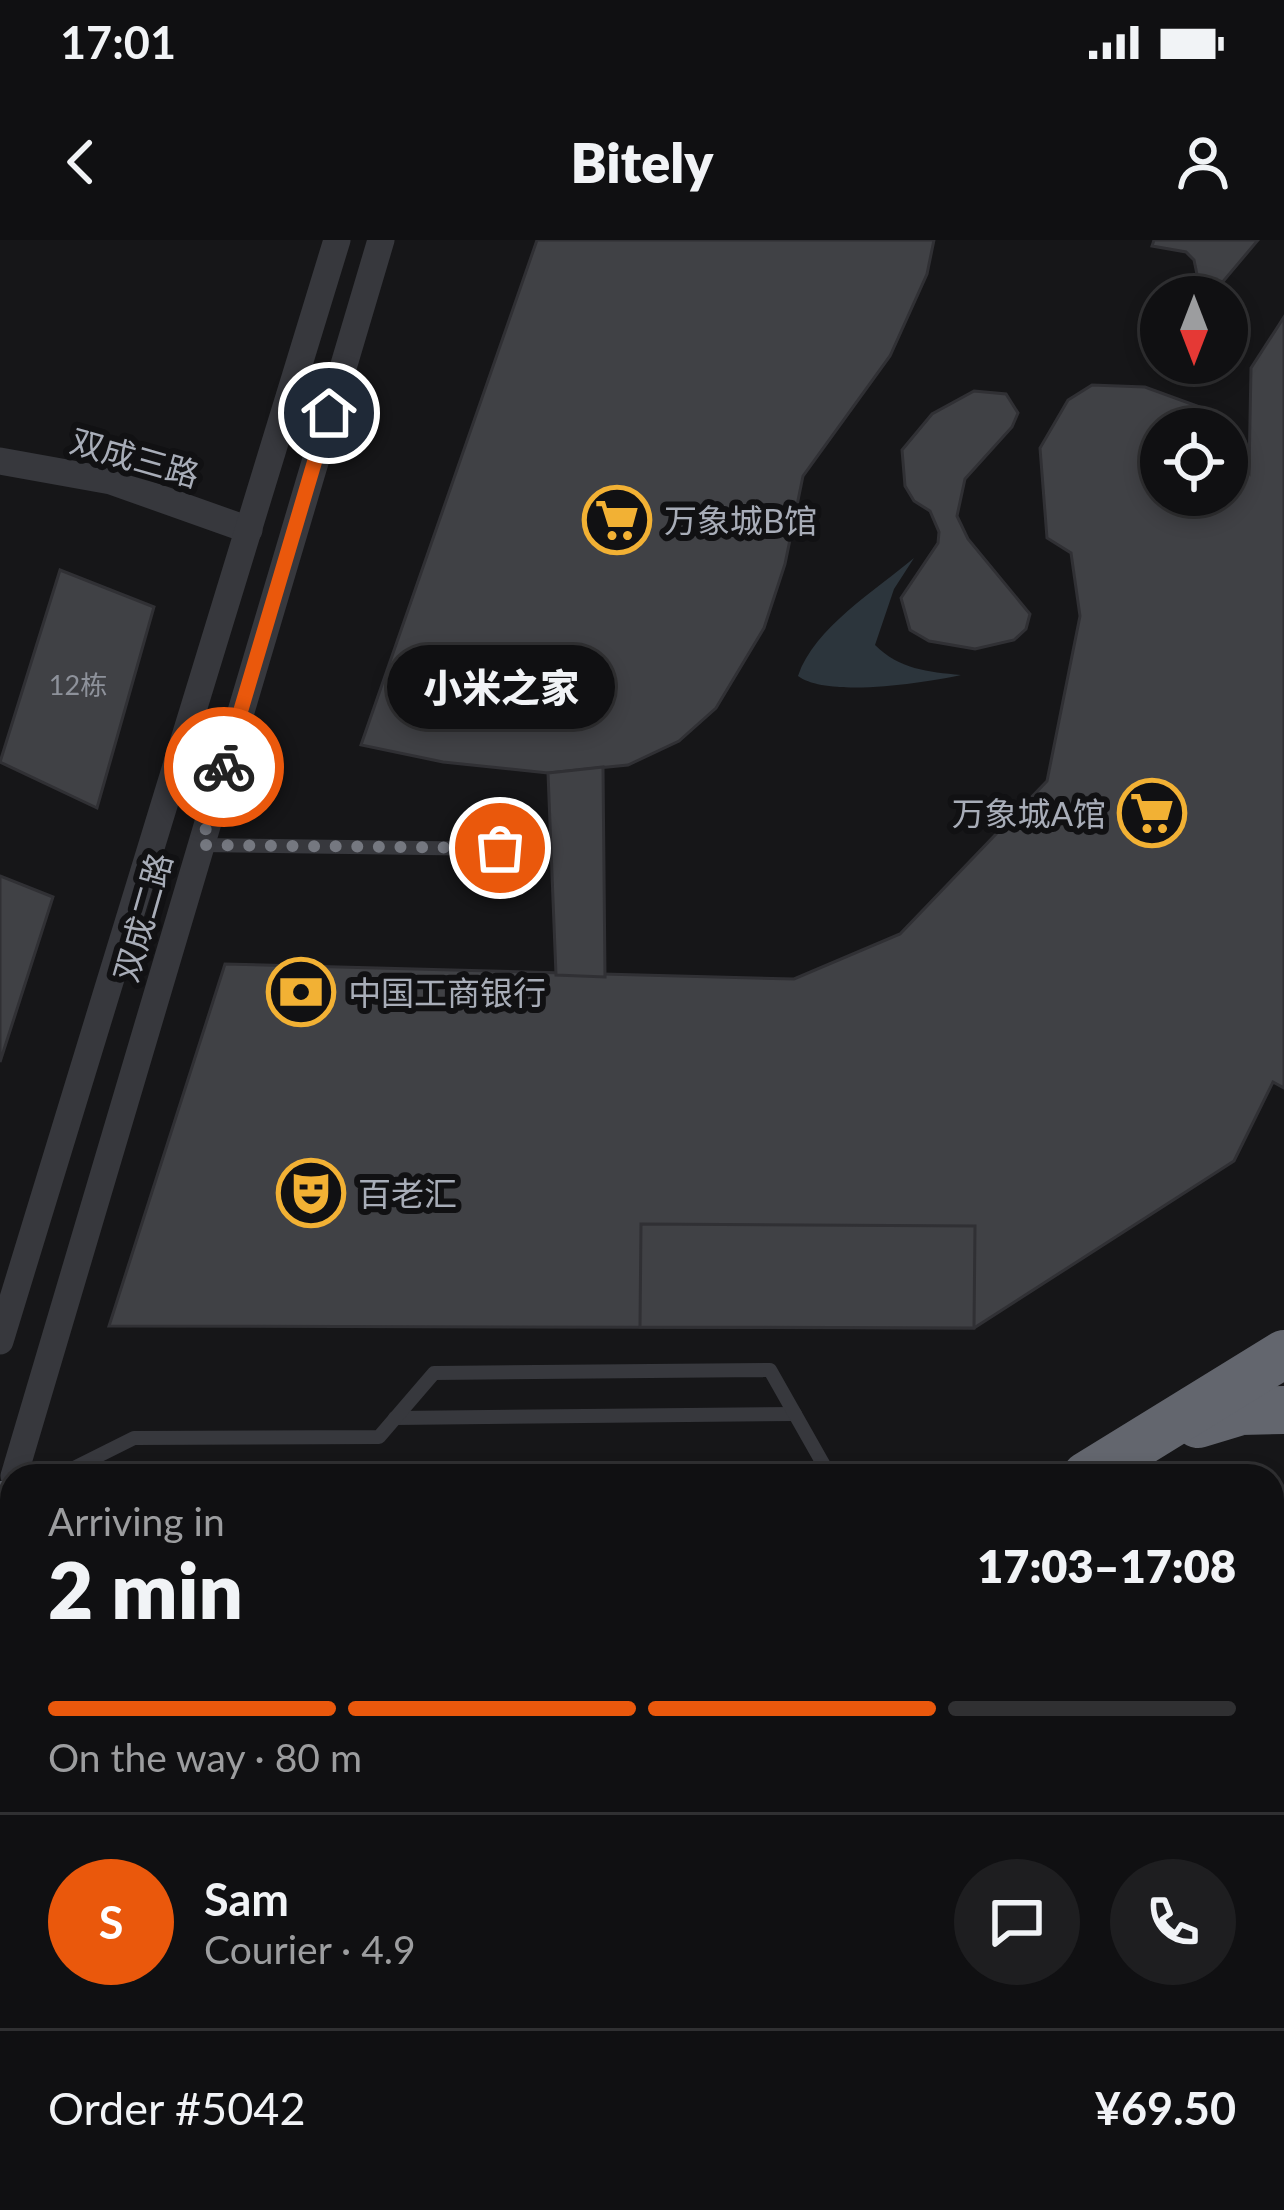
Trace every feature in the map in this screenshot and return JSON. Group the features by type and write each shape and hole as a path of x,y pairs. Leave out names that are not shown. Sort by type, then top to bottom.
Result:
{"highway":[{"path":"1107,1464 1284,1354"},
{"path":"1109,1464 1210,1420 1241,1411 1284,1410"}],"main road":[{"path":"1090,1464 1218,1418 1284,1377"}],"street":[{"name":"双成二路","path":"0,1341 337,240"},
{"name":"双成二路","path":"19,1464 381,240"},
{"name":"双成三路","path":"0,461 111,482 249,530"}],"lane":[{"path":"201,845 500,848"},
{"path":"82,1464 134,1438 379,1437 434,1373 770,1370 823,1464"},
{"path":"395,1418 795,1414"}],"shaded area":[{"path":"914,558 894,589 875,645 904,664 961,675 853,687 812,683 798,676 832,626"}],"building":[{"name":"万象城B馆","path":"537,240 934,240 927,274 890,356 803,476 785,564 764,628 716,708 679,741 628,765 548,773 443,762 361,745"},
{"path":"1154,240 1258,240 1228,276 1197,276 1194,260 1186,252 1152,246"},
{"name":"万象城A馆","path":"1284,317 1284,1088 1273,1082 1234,1161 974,1328 109,1326 225,964 794,979 900,934 1047,781 1080,616 1071,553 1047,538 1040,448 1068,400 1092,385 1145,387 1203,408 1140,408 1140,516 1248,516 1251,368"},
{"path":"974,391 1006,394 1018,413 1012,427 965,479 957,516 968,539 1030,614 1026,629 1014,640 975,649 929,641 910,630 901,598 938,543 939,532 930,511 914,501 905,486 902,450 932,414"},
{"path":"60,570 154,607 97,808 0,762"},
{"path":"603,767 605,977 556,975 548,773"},
{"path":"0,876 53,897 0,1062"},
{"path":"641,1224 975,1226 974,1328 640,1327"}],"way so far":[{"path":"224,767 201,845 500,848"}],"place":[{"name":"万象城B馆","path":"617,520"},
{"name":"万象城A馆","path":"1152,813"},
{"name":"小米之家","path":"500,848"},
{"name":"中国工商银行","path":"301,992"},
{"name":"百老汇","path":"311,1193"}],"route":[{"path":"224,767 329,413"}]}
